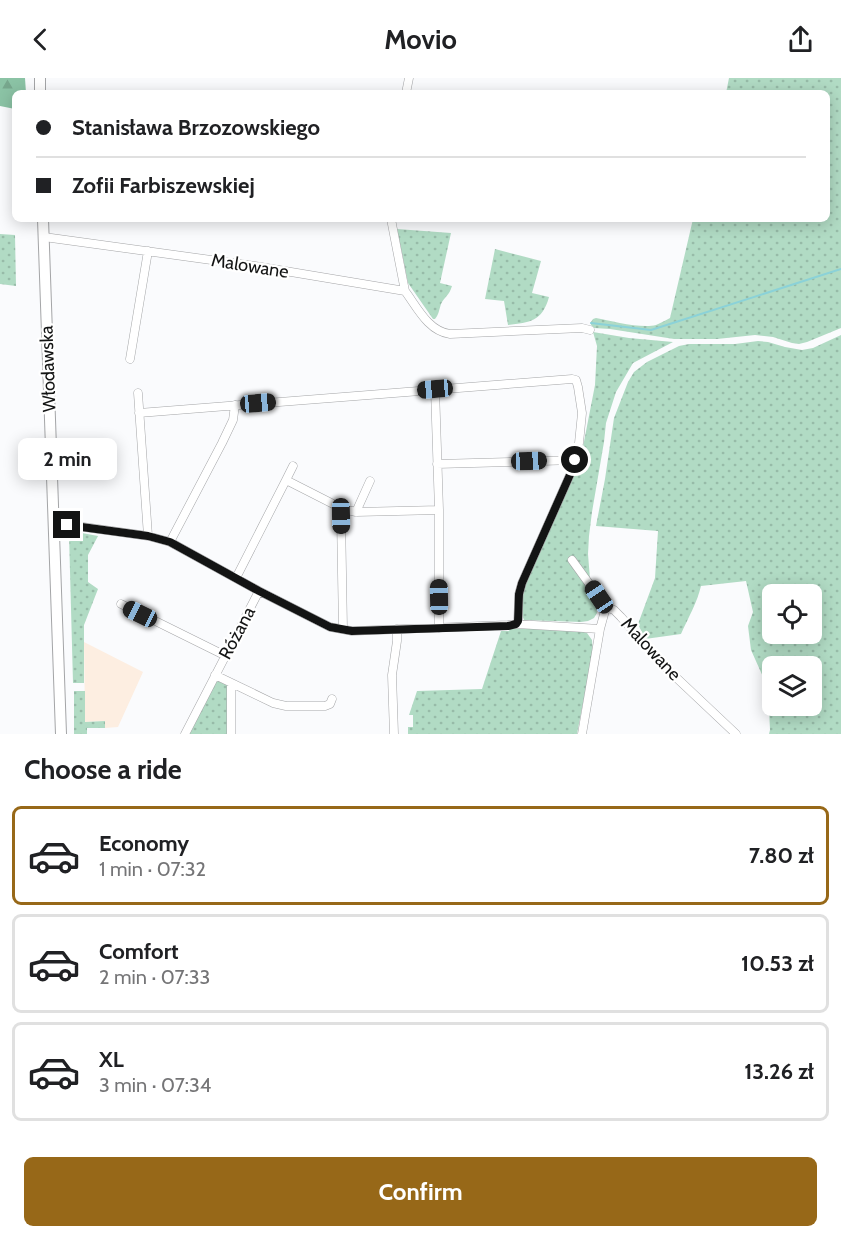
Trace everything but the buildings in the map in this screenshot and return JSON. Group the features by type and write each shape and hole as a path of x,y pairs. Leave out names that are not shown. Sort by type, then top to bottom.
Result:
{"main road":[{"name":"Włodawska","path":"43,222 61,734"}],"street":[{"path":"392,222 405,291 428,323 441,333 582,327 590,330"},
{"name":"Malowane","path":"44,237 255,266 405,291"},
{"path":"130,359 148,251"},
{"path":"139,413 576,380 582,413 579,444 573,468 522,583 519,594 518,621 512,625"},
{"path":"435,389 440,628"},
{"path":"138,393 148,536"},
{"path":"170,542 226,435 233,420 235,405"},
{"path":"437,464 575,460"},
{"path":"236,578 293,466"},
{"path":"286,480 343,509 356,512 438,510"},
{"path":"356,512 370,481"},
{"path":"343,509 341,516 343,629"},
{"path":"54,525 148,536 170,542 330,627 352,631 512,625 600,629"},
{"name":"Malowane","path":"572,560 606,607 621,616 665,667 736,734"},
{"name":"Różana","path":"184,734 259,591"},
{"path":"121,604 225,655"},
{"path":"582,734 600,629 606,607"},
{"path":"394,734 392,675 397,641 396,629"},
{"name":"Różana","path":"215,675 273,703 286,706 325,706 330,704 332,699"},
{"name":"Różana","path":"231,683 231,734"}],"shaded area":[{"path":"84,642 143,672 118,727 105,728 105,721 85,722"}],"green space":[{"path":"0,78 25,78 26,90 12,90 12,108 0,106"},
{"path":"729,78 841,78 841,328 799,344 755,335 717,339 674,339 594,328 591,322 596,318 650,326 670,318 692,222 830,222 830,90 727,90"},
{"path":"397,229 451,233 440,283 452,286 435,319 408,283"},
{"path":"0,234 15,235 16,286 0,284"},
{"path":"495,249 541,261 532,293 549,297 539,316 523,323 508,325 504,301 485,299"},
{"path":"593,332 673,342 633,363 616,392 606,423 588,554 591,592 597,613 594,618 581,622 524,620 522,601 526,582 578,467 585,462 581,457 595,385 597,346"},
{"path":"841,335 841,734 769,734 769,716 822,716 822,656 762,656 762,675 751,650 748,626 753,612 746,581 701,586 681,634 645,639 638,624 655,578 658,531 596,526 614,418 634,372 647,362 679,346 689,344 735,344 758,341 802,350 813,348"},
{"path":"70,533 98,536 88,555 88,582 98,589 84,625 84,683 73,683"},
{"path":"529,628 580,631 587,633 592,640 593,652 577,734 408,734 408,727 413,727 413,715 409,715 417,691 482,689 501,631"},
{"path":"216,682 228,687 229,734 189,734"},
{"path":"74,691 85,691 85,722 105,721 105,728 87,728 87,734 74,734"}],"waterway":[{"path":"591,323 651,330 841,269"}],"route":[{"path":"67,525 148,536 170,542 330,627 352,631 508,626 518,621 519,594 522,583 575,460"}]}
